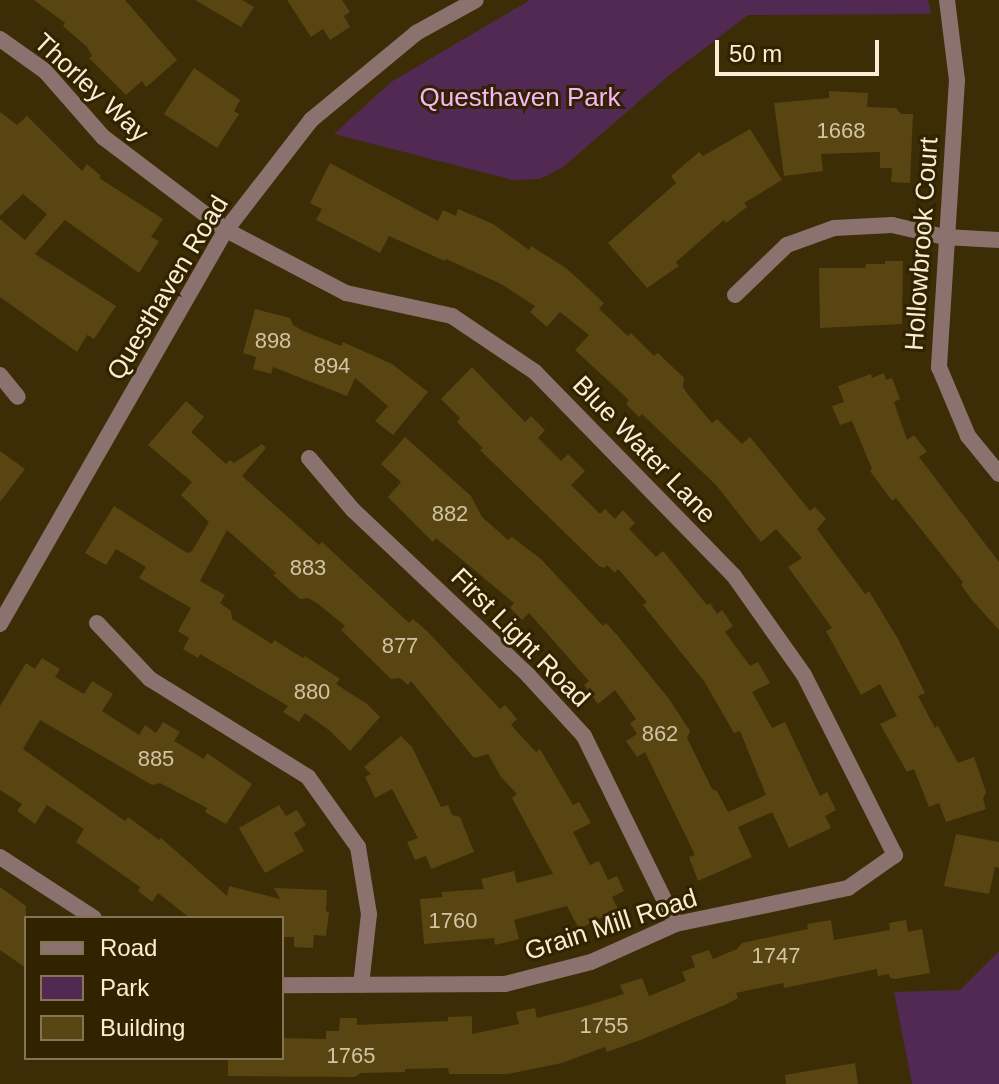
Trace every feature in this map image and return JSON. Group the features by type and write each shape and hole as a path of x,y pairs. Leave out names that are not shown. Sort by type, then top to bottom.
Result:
{"street":[{"name":"Questhaven Road","path":"0,624 226,230 311,120 416,33 476,0"},
{"name":"Hollowbrook Court","path":"947,0 957,80 939,367 968,436 999,474"},
{"name":"Thorley Way","path":"0,39 45,71 103,137 226,230"},
{"path":"735,295 787,245 834,228 892,225 945,237 999,240"},
{"name":"Blue Water Lane","path":"226,230 346,293 452,316 535,372 734,576 804,675 895,855"},
{"path":"0,375 18,397"},
{"name":"First Light Road","path":"309,458 353,510 509,656 584,736 676,924"},
{"path":"97,623 150,679 308,777 358,847 369,914 361,985"},
{"name":"Grain Mill Road","path":"284,985 505,984 591,962 676,924 848,888 895,855"},
{"path":"0,857 91,916"}],"green space":[{"name":"Questhaven Park","path":"530,0 928,0 931,14 748,15 672,73 563,167 540,179 513,180 334,134 391,82"},
{"path":"999,951 999,1084 912,1084 894,992 960,990"}],"building":[{"path":"34,0 125,0 177,60 146,87 142,81 126,95 89,58 92,56 87,47 63,26 65,23"},
{"path":"195,0 242,0 254,7 241,27"},
{"path":"287,0 342,0 350,12 344,16 350,27 330,40 323,29 311,37"},
{"path":"194,68 240,100 234,111 239,114 217,148 164,114"},
{"path":"829,91 868,93 867,107 896,108 901,114 913,114 910,183 891,182 892,168 880,168 880,152 821,154 823,171 784,176 774,103 829,98"},
{"path":"0,112 17,125 27,116 82,171 87,164 101,176 99,178 163,219 151,237 159,241 139,273 65,220 35,254 116,306 94,339 87,335 77,352 0,297 0,219 25,240 47,214 23,194 0,216"},
{"path":"750,129 782,180 744,203 747,207 726,223 724,220 676,262 679,266 647,288 608,243 676,183 671,176 699,152 703,156"},
{"path":"330,163 438,221 443,210 456,216 458,209 493,224 529,250 531,246 566,268 604,303 599,309 628,336 631,333 654,356 658,353 684,378 683,387 712,423 717,419 742,444 750,437 810,511 815,507 826,519 817,529 865,594 869,591 898,639 925,693 918,696 935,728 938,726 958,763 974,757 986,792 983,799 986,809 946,822 939,803 929,807 914,769 907,772 880,724 897,716 880,684 861,695 826,631 832,628 788,567 802,558 776,529 761,542 716,485 642,414 639,417 626,404 629,400 575,350 589,335 560,312 547,327 530,312 535,306 501,284 446,259 389,236 380,253 316,220 322,209 310,203"},
{"path":"885,261 903,261 902,324 820,328 819,268 865,268 866,264 885,264"},
{"path":"255,309 290,318 293,325 303,331 341,346 343,342 392,364 428,392 393,435 375,421 388,406 355,378 347,396 273,367 271,374 253,369 256,357 243,353"},
{"path":"472,367 525,422 531,416 545,430 538,438 561,461 568,454 585,471 571,485 600,514 605,509 615,519 623,510 635,523 629,529 656,557 663,551 707,605 710,603 717,614 722,610 733,626 725,632 750,666 758,662 770,683 752,692 772,728 785,722 820,796 827,792 836,810 825,816 831,828 789,848 772,812 738,827 752,857 698,881 689,857 695,855 645,752 637,757 626,741 637,734 630,723 636,719 615,690 598,704 584,685 589,681 529,613 522,620 510,608 514,603 436,538 433,542 388,497 401,482 381,464 405,437 471,496 482,517 508,540 512,537 541,559 603,626 606,623 617,635 669,699 690,731 687,738 712,789 717,791 728,812 766,795 740,731 734,733 704,681 643,605 647,602 618,569 615,573 607,565 604,568 599,566 480,450 483,448 457,422 460,418 441,399"},
{"path":"884,373 886,380 892,378 900,399 894,402 907,440 914,435 927,452 919,457 999,562 999,630 972,600 961,585 963,582 896,498 892,501 870,471 872,469 852,421 840,425 832,406 844,402 838,386 871,374 872,378"},
{"path":"186,401 204,417 191,432 226,464 230,460 234,463 262,444 266,448 242,476 319,545 322,542 409,623 413,619 427,631 500,709 505,705 517,719 511,725 536,752 540,749 573,805 579,802 591,823 573,832 590,865 599,861 608,880 617,876 624,891 612,897 618,909 579,929 567,906 514,920 519,939 495,945 494,938 424,944 420,899 443,897 441,892 484,889 481,879 514,871 517,883 553,874 512,798 517,794 501,777 488,754 474,758 411,681 408,685 400,678 391,679 341,630 345,626 317,603 308,598 300,599 273,575 276,573 227,530 200,581 225,595 220,603 231,611 232,619 272,644 274,640 303,658 305,656 340,679 336,684 367,704 380,717 350,751 329,730 305,713 299,722 283,712 288,706 200,654 198,658 183,649 189,638 178,631 191,608 139,578 146,567 116,549 106,565 85,553 114,506 187,553 192,551 209,522 181,495 192,482 148,445"},
{"path":"0,451 25,469 0,502"},
{"path":"42,658 60,669 55,677 84,694 92,681 113,694 102,711 139,735 145,725 156,733 163,722 180,732 174,741 204,759 207,753 252,784 226,824 205,812 207,808 160,783 152,785 40,720 23,749 125,821 128,817 159,840 161,838 227,896 229,886 280,899 274,888 327,890 326,911 329,912 326,936 314,935 313,948 294,947 294,937 284,937 284,916 187,916 158,893 152,902 138,891 140,887 76,842 84,829 47,805 35,824 17,811 22,804 0,790 0,706 26,663 35,669"},
{"path":"401,736 412,747 441,807 448,805 452,815 460,817 474,852 431,869 426,856 415,860 407,842 418,838 392,789 375,798 365,777 371,774 364,767"},
{"path":"279,805 286,816 297,810 306,825 294,833 304,851 265,873 239,828"},
{"path":"956,834 999,842 999,868 995,867 989,894 944,886"},
{"path":"0,887 26,906 24,967 0,950"},
{"path":"831,920 834,940 890,930 889,923 906,920 908,932 922,929 930,973 896,979 890,978 889,974 878,976 877,969 784,988 783,983 736,993 738,998 727,1004 607,1052 605,1047 562,1063 508,1074 449,1074 448,1068 361,1073 355,1077 228,1076 228,1060 284,1060 284,1038 326,1039 326,1031 339,1031 340,1018 357,1018 357,1025 448,1021 448,1017 472,1016 472,1034 519,1024 516,1012 535,1008 537,1018 624,994 620,985 642,978 649,996 686,981 682,972 695,967 691,956 709,950 713,959 737,949 742,943 808,929 807,924"},
{"path":"855,1063 858,1084 786,1084 785,1075"}]}
